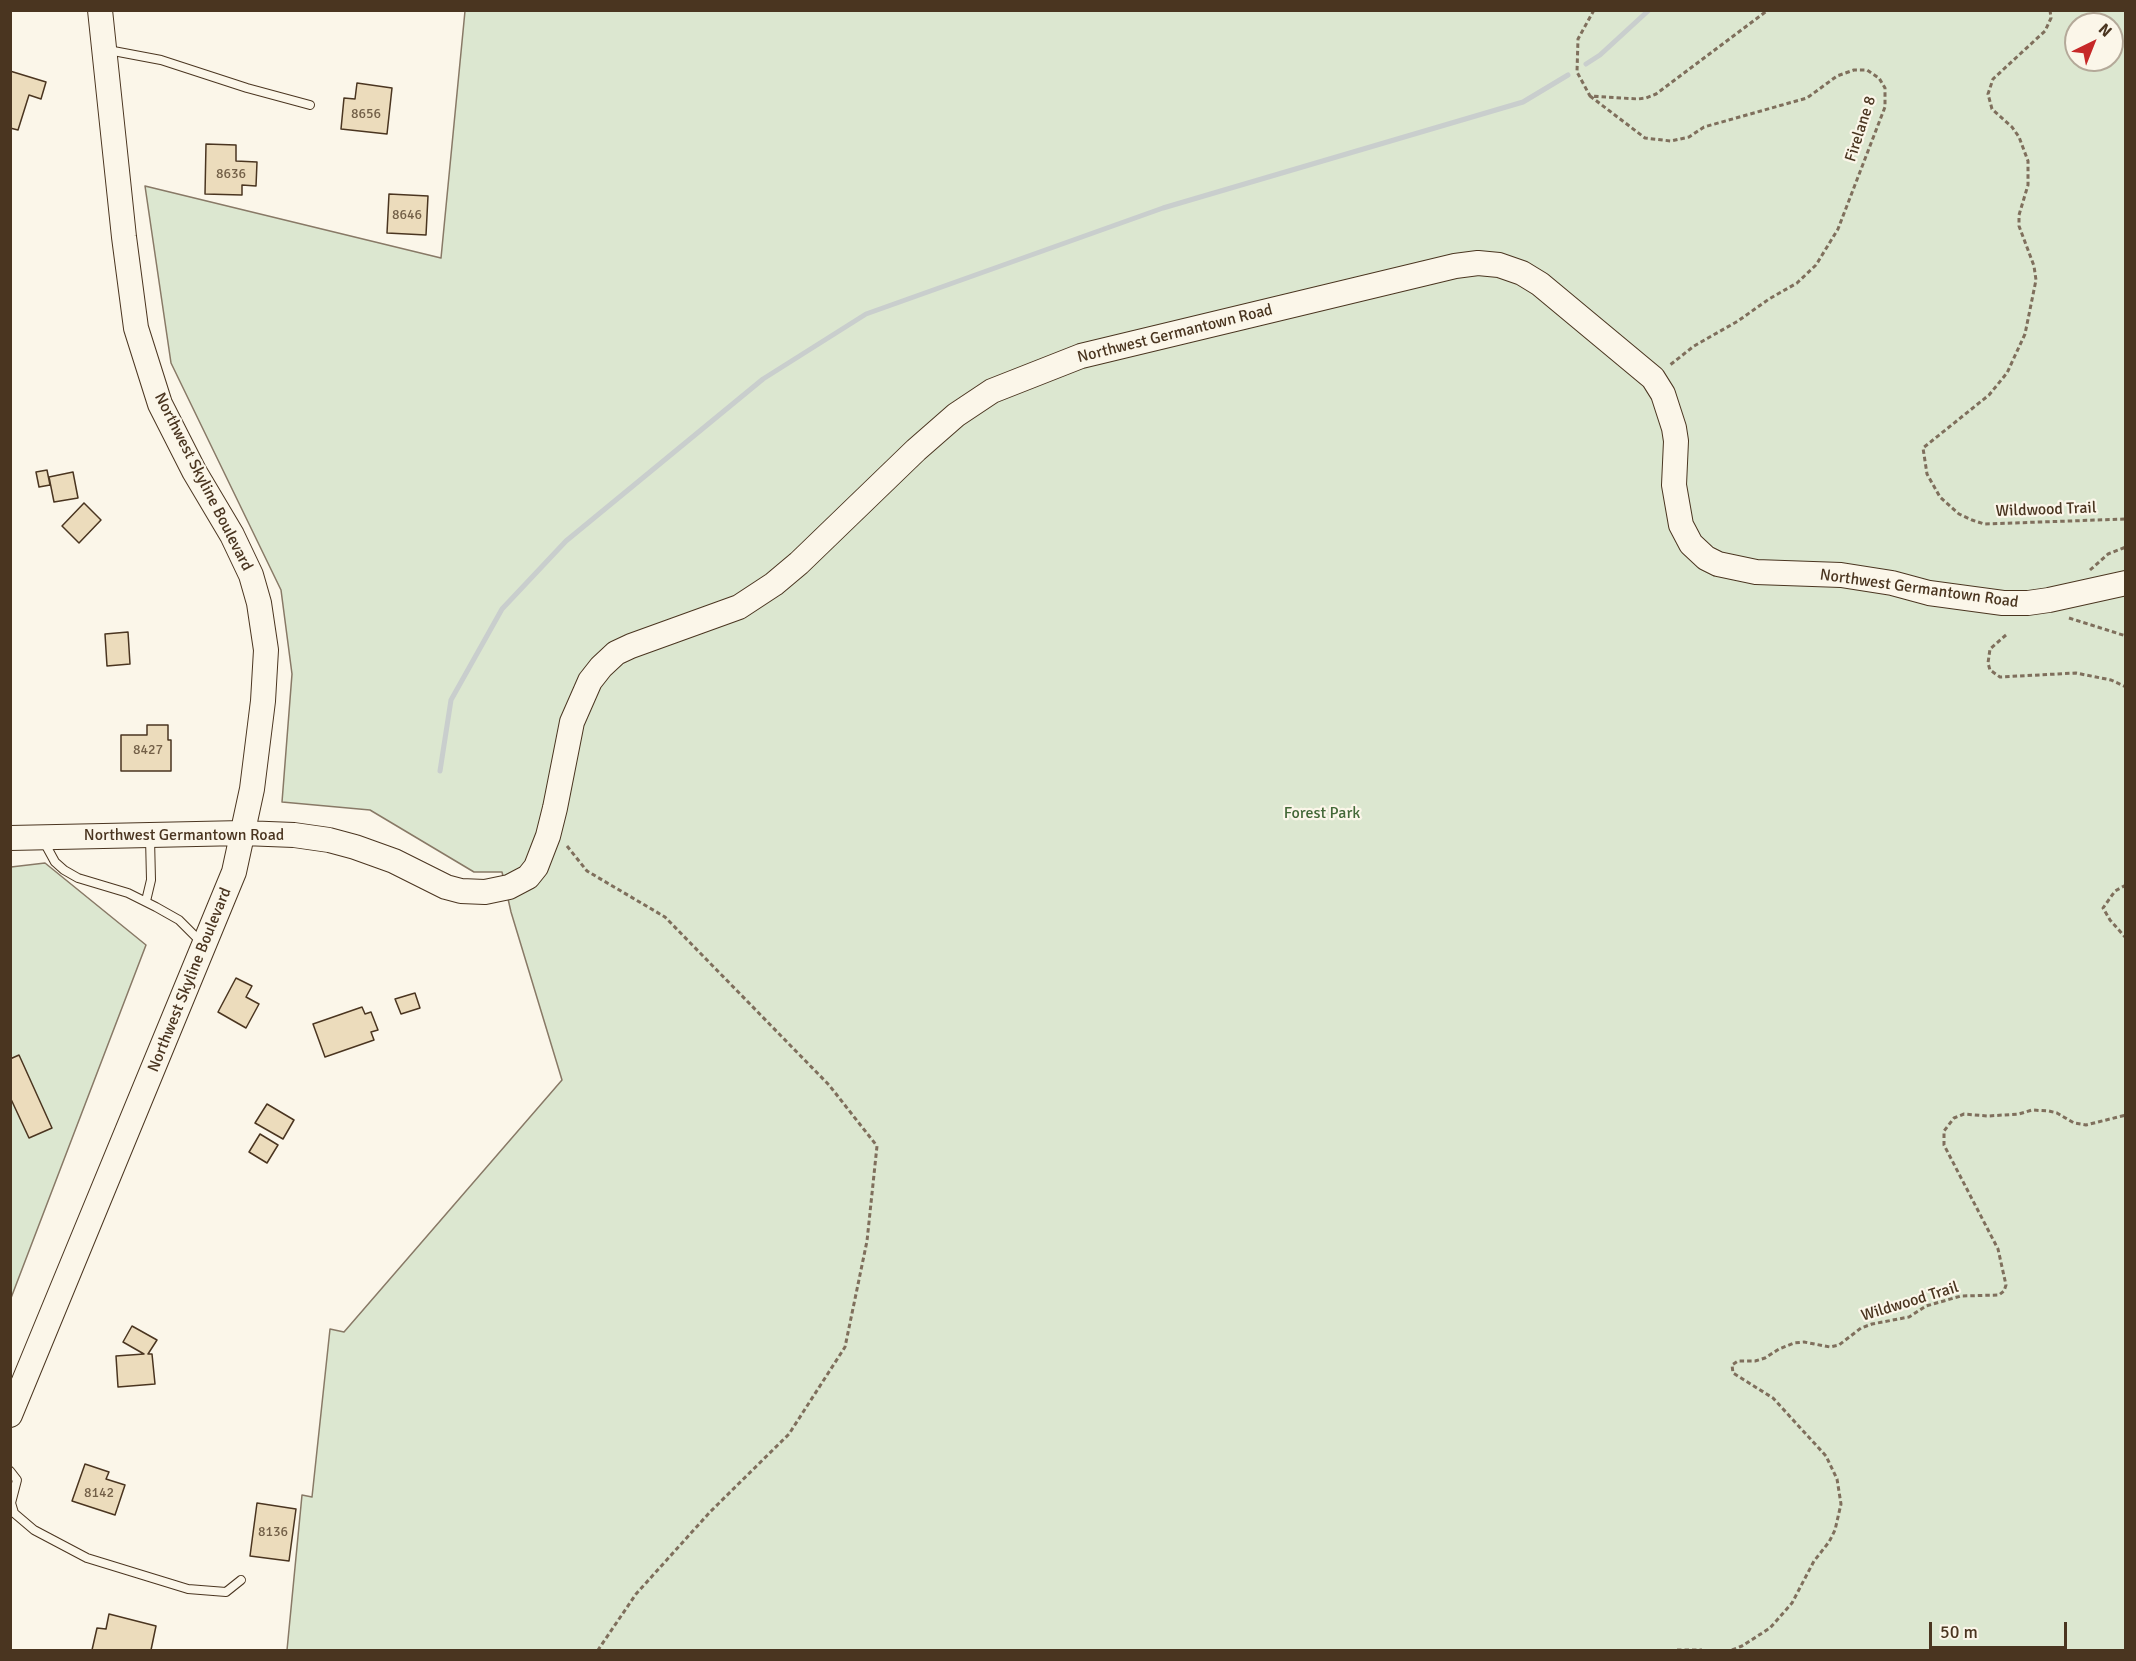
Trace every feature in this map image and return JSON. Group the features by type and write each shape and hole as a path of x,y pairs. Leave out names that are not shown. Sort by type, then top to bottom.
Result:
{"main road":[{"name":"Northwest Skyline Boulevard","path":"10,1414 234,872 252,789 263,701 266,650 260,603 251,575 232,535 194,471 160,404 136,328 100,10"},
{"name":"Northwest Germantown Road","path":"10,838 243,833 294,835 329,840 355,847 394,861 461,891 485,892 509,887 528,877 536,867 551,826 572,722 585,689 601,667 616,654 631,646 739,607 774,584 956,415 1002,387 1081,356 1455,266 1478,263 1522,273 1540,284 1653,378 1670,412 1674,428 1676,441 1674,485 1681,525 1691,544 1706,558 1718,564 1756,572 1841,575 1892,583 1929,593 2003,603 2049,600 2126,583"}],"lane":[{"path":"104,50 161,60 310,105"},
{"path":"146,901 151,880 150,835"},
{"path":"41,837 55,862 78,878 128,893 146,901 179,920 204,946"},
{"path":"10,1471 17,1480 11,1503 14,1513 34,1530 87,1558 188,1588 226,1593 241,1580"}],"path":[{"path":"1594,10 1578,39 1577,72 1590,96 1638,99 1656,94 1767,10"},
{"name":"Wildwood Trail","path":"2050,10 2051,18 2046,31 1993,79 1988,94 1992,109 2012,127 2019,137 2028,161 2028,185 2019,215 2019,226 2034,266 2036,280 2025,334 2007,373 1989,395 1923,448 1927,474 1940,497 1959,514 1972,520 1984,524 2126,519"},
{"name":"Firelane 8","path":"1590,96 1645,138 1671,141 1689,137 1704,128 1807,98 1837,76 1854,70 1867,70 1879,78 1885,88 1885,106 1843,218 1816,265 1797,283 1694,346 1653,378"},
{"path":"2067,618 2126,636"},
{"path":"2006,636 1990,649 1988,663 1990,670 2000,677 2076,673 2110,680 2126,687"},
{"path":"551,826 587,871 665,918 829,1085 877,1146 867,1241 845,1347 789,1434 710,1512 636,1594 598,1650"},
{"path":"2126,885 2115,891 2103,908 2126,938"},
{"name":"Wildwood Trail","path":"1732,1650 1742,1647 1770,1628 1792,1604 1814,1561 1835,1530 1841,1504 1837,1479 1826,1456 1773,1398 1733,1373 1732,1365 1738,1361 1755,1361 1765,1358 1779,1348 1794,1342 1830,1347 1839,1345 1861,1328 1909,1317 1926,1306 1961,1296 1999,1295 2004,1291 2006,1285 1998,1249 1944,1144 1944,1131 1954,1118 1964,1114 1988,1116 2049,1110 2074,1123 2086,1125 2126,1115"},
{"path":"1677,1650 1702,1650"}],"green space":[{"name":"Forest Park","path":"465,11 2125,11 2125,1650 287,1650 302,1495 312,1497 330,1329 344,1332 562,1080 511,912 502,872 474,872 370,810 282,802 292,674 281,590 171,363 145,186 441,258"},
{"path":"45,863 146,945 11,1298 11,867"}],"building":[{"path":"10,71 46,82 41,99 29,95 18,130 10,128"},
{"path":"357,83 392,88 387,134 341,129 344,98 355,99"},
{"path":"206,144 236,145 236,161 257,162 256,186 242,185 242,195 205,194"},
{"path":"389,194 428,196 426,235 387,233"},
{"path":"47,470 50,485 39,487 36,472"},
{"path":"73,472 78,498 54,502 49,477"},
{"path":"84,503 101,520 79,543 62,526"},
{"path":"128,632 130,664 107,666 105,634"},
{"path":"147,725 168,725 168,740 171,740 171,771 121,771 121,735 147,735"},
{"path":"236,978 252,986 246,997 259,1004 246,1028 218,1012"},
{"path":"415,993 420,1008 401,1014 395,999"},
{"path":"362,1007 365,1014 371,1012 378,1030 371,1032 374,1040 325,1057 313,1024"},
{"path":"19,1055 52,1128 29,1138 10,1097 10,1059"},
{"path":"267,1104 294,1120 283,1139 255,1123"},
{"path":"260,1134 278,1145 267,1163 249,1152"},
{"path":"132,1326 157,1340 148,1354 152,1354 155,1384 118,1387 116,1356 144,1354 123,1342"},
{"path":"85,1464 109,1472 106,1479 125,1485 115,1515 72,1501"},
{"path":"257,1503 296,1509 289,1561 250,1556"},
{"path":"109,1614 156,1626 151,1650 92,1650 97,1628 106,1629"}],"waterway":[{"path":"1586,64 1600,55 1649,10"},
{"path":"440,771 451,700 502,609 566,541 763,379 866,314 1163,208 1523,102 1568,75"}]}
